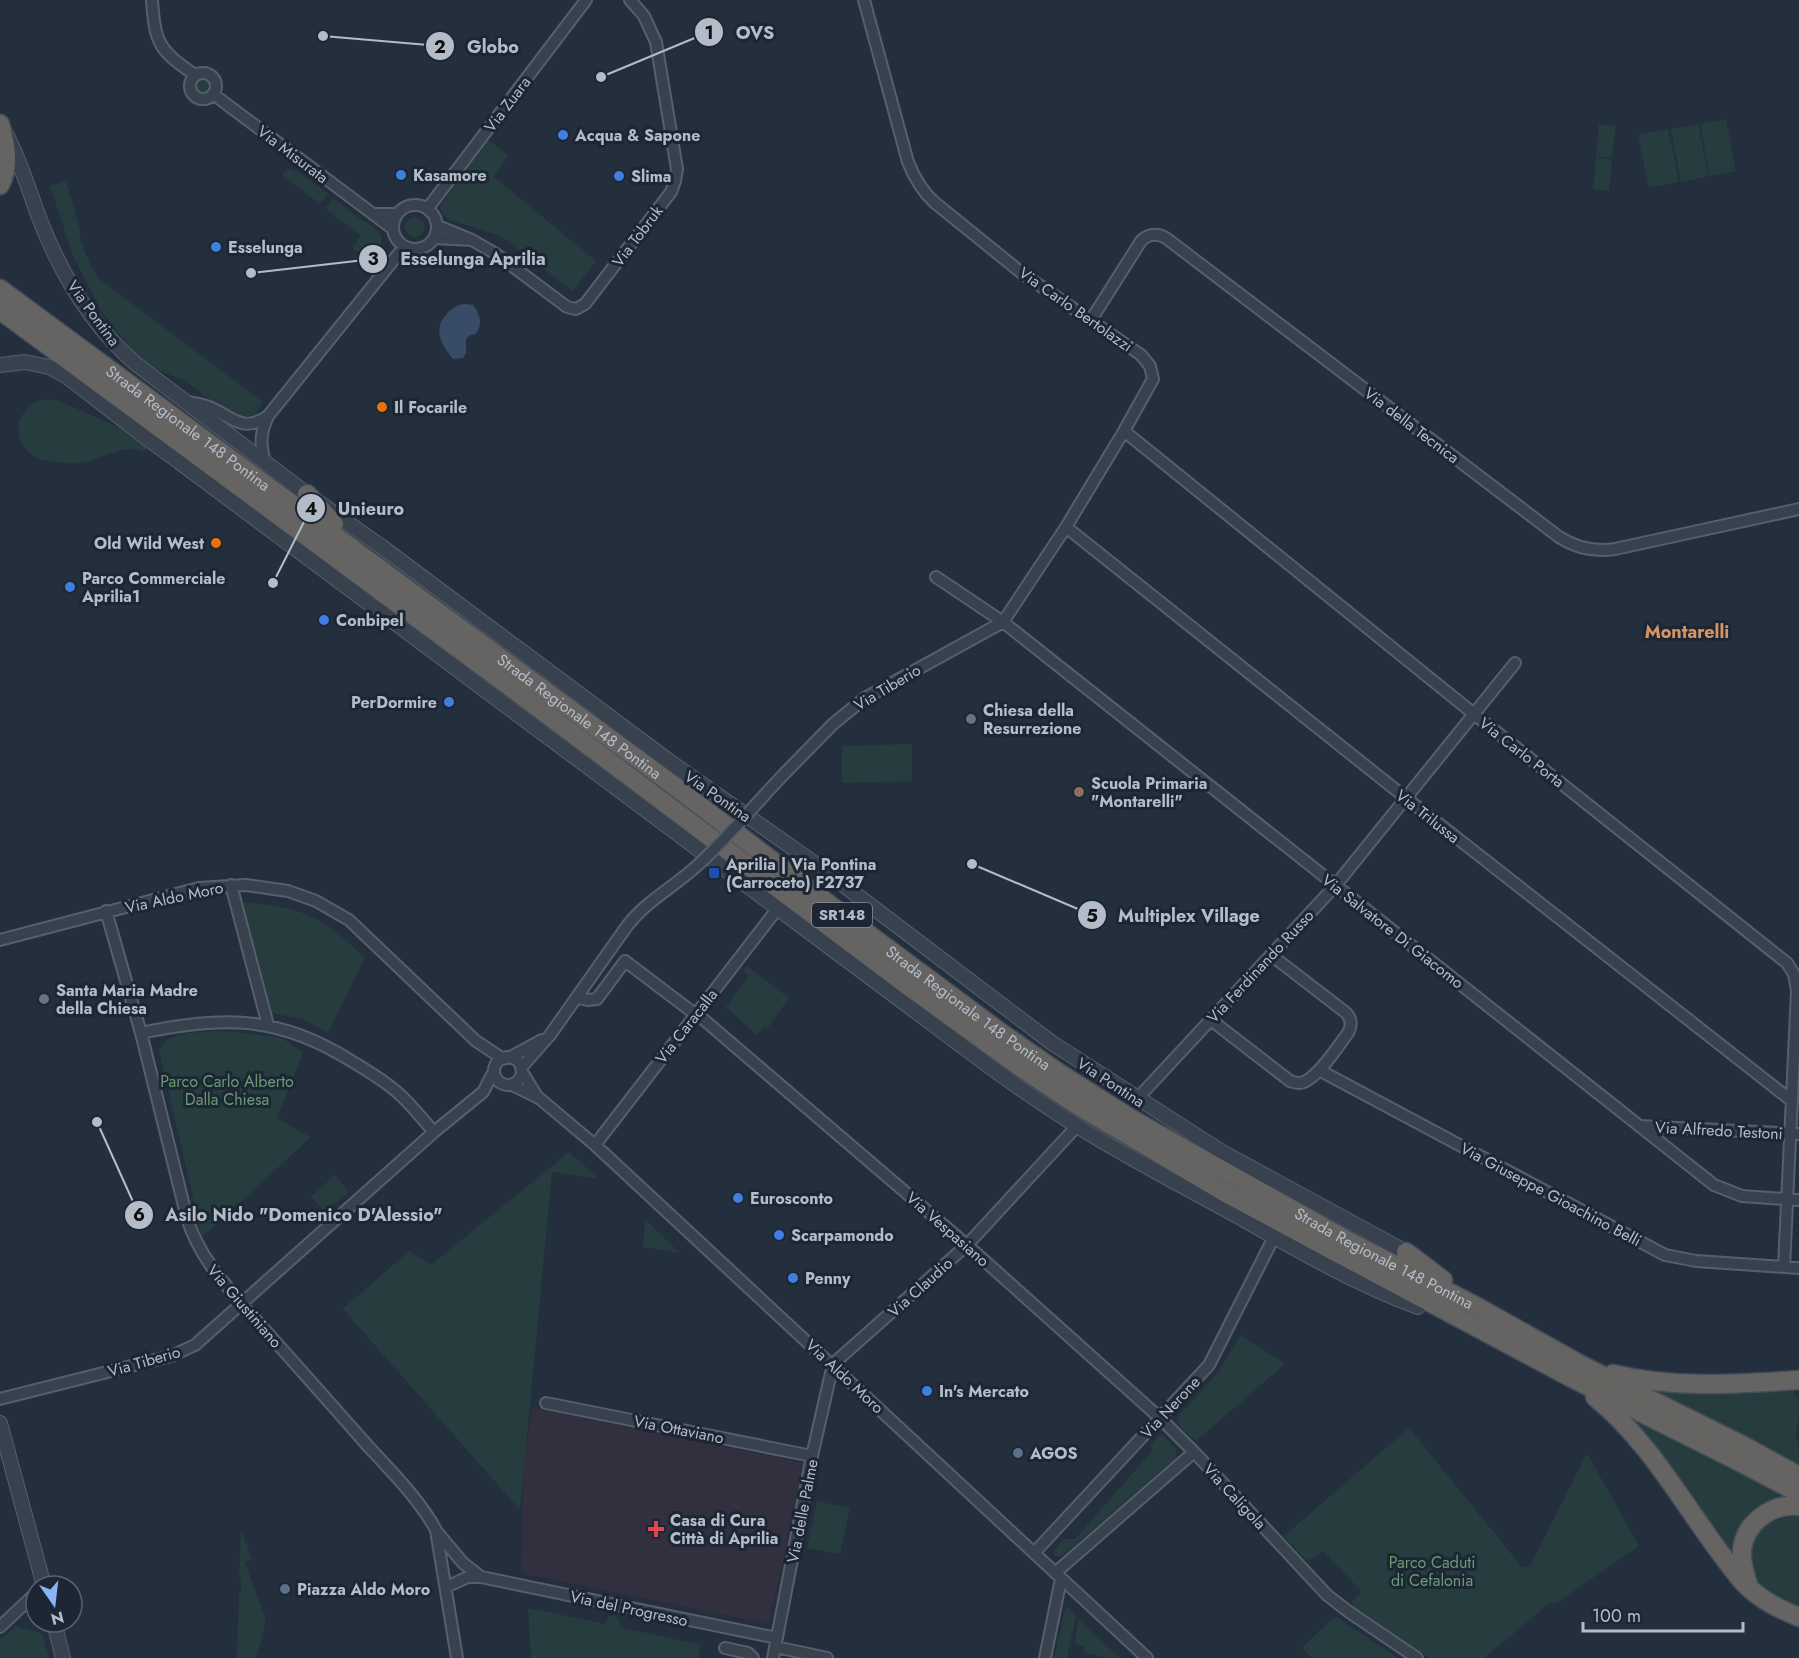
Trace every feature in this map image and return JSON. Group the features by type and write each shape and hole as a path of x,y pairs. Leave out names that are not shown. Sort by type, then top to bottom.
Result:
{"highway":[{"path":"0,123 6,146 4,176 0,185"},
{"name":"Strada Regionale 148 Pontina","path":"0,289 674,785 869,935 1056,1071 1135,1121 1352,1243 1470,1313 1799,1494"},
{"name":"Strada Regionale 148 Pontina","path":"0,310 1020,1067 1074,1103 1214,1186 1470,1313"},
{"path":"197,469 242,488"},
{"path":"307,494 360,553"},
{"path":"1406,1252 1428,1268 1470,1313"},
{"path":"1418,1307 1470,1313"},
{"path":"1577,1372 1674,1384 1797,1383"},
{"path":"1577,1372 1670,1480 1727,1562 1750,1589 1768,1603 1799,1617"},
{"name":"Strada Regionale 148 Pontina","path":"1577,1372 1744,1446 1799,1476"},
{"path":"1750,1589 1742,1557 1748,1533 1769,1511 1781,1506 1799,1506"}],"street":[{"name":"Via Misurata","path":"152,0 154,24 159,43 173,59 195,75"},
{"name":"Via Zuara","path":"428,208 586,0"},
{"name":"Via Tobruk","path":"438,226 472,240 496,254 569,308 579,308 585,304 672,190 676,176 677,169 657,46 648,21 630,0"},
{"name":"Via Carlo Bertolazzi","path":"864,0 908,162 920,186 934,202 1023,274 1141,355 1148,362 1153,373 1151,384 1124,431 1066,527 1003,622"},
{"name":"Via Misurata","path":"203,72 214,78 216,86 213,94 206,99 194,95 190,87 195,75 203,72"},
{"name":"Via Misurata","path":"213,94 393,229"},
{"name":"Via Pontina","path":"0,123 20,163 48,238 67,277 84,305 109,338 148,374 669,762 817,865 1052,1043 1137,1099 1249,1167 1406,1252"},
{"path":"414,204 428,208 438,226 435,238 425,248 404,247 398,242 393,229 394,218 402,209 414,204"},
{"path":"373,214 397,214"},
{"name":"Via della Tecnica","path":"1091,320 1141,241 1149,235 1160,235 1550,530 1572,544 1595,550 1615,549 1799,509"},
{"name":"Via Tobruk","path":"435,238 472,240"},
{"path":"266,462 261,442 262,430 268,416 404,247"},
{"path":"0,365 36,363 66,376 997,1072 1077,1126 1274,1237 1367,1286 1418,1307"},
{"path":"187,402 206,406 239,423 256,423 268,416"},
{"name":"Via Carlo Porta","path":"1124,431 1787,963 1794,974 1797,991 1792,1101 1795,1133 1787,1199 1784,1267"},
{"path":"178,461 197,469"},
{"name":"Via Trilussa","path":"1066,527 1792,1101"},
{"name":"Via Salvatore Di Giacomo","path":"936,577 1003,622 1710,1183 1742,1196 1799,1200"},
{"name":"Via Tiberio","path":"578,998 627,926 650,902 701,863 833,724 866,698 1003,622"},
{"name":"Via Ferdinando Russo","path":"1137,1099 1335,886 1515,663"},
{"path":"231,885 268,1025"},
{"name":"Via Aldo Moro","path":"0,940 175,893 231,885 268,887 298,893 349,920 476,1041 495,1069 497,1080 539,1098 594,1145 1148,1658"},
{"name":"Via Caracalla","path":"594,1145 778,908"},
{"name":"Via Giustiniano","path":"106,911 141,1033 190,1229 203,1256 242,1304 394,1474 430,1519 436,1530 457,1658"},
{"path":"1210,1020 1288,1080 1300,1083 1310,1079 1348,1033 1351,1022 1346,1012 1271,955"},
{"name":"Via Vespasiano","path":"578,998 597,999 625,961 695,1013 967,1245 1160,1418 1194,1452"},
{"path":"508,1085 519,1080 522,1070 578,998"},
{"path":"141,1033 181,1025 206,1023 268,1025 290,1030 320,1043 372,1074 402,1097 434,1132"},
{"path":"495,1069 497,1064 506,1058 550,1035"},
{"name":"Via Aldo Moro","path":"476,1041 506,1058 517,1061 539,1098"},
{"name":"Via Tiberio","path":"0,1399 178,1353 201,1341 434,1132 483,1092 495,1069"},
{"name":"Via Giuseppe Gioachino Belli","path":"1318,1070 1665,1255 1696,1262 1799,1268"},
{"name":"Via Tiberio","path":"483,1092 508,1085"},
{"name":"Via Claudio","path":"833,1364 967,1245 1077,1126"},
{"name":"Via Alfredo Testoni","path":"1639,1126 1795,1133"},
{"name":"Via Nerone","path":"1034,1553 1209,1365 1274,1237"},
{"name":"Via delle Palme","path":"775,1648 812,1456 833,1364"},
{"name":"Via Ottaviano","path":"546,1403 812,1456"},
{"path":"0,1423 39,1574"},
{"name":"Via Caligola","path":"1058,1576 1194,1452 1327,1594 1349,1612 1417,1658"},
{"name":"Via del Progresso","path":"436,1530 463,1563 481,1576"},
{"name":"Via del Progresso","path":"446,1587 468,1577 481,1576 775,1648 827,1658"},
{"path":"1045,1658 1058,1576"},
{"path":"0,1627 24,1604"},
{"path":"57,1634 63,1658"},
{"path":"726,1648 748,1653 753,1658"}],"shaded area":[{"name":"Casa di Cura Città di Aprilia","path":"533,1408 804,1463 769,1624 521,1573 524,1458"}],"green space":[{"path":"200,78 206,78 211,86 209,92 200,94 195,89 195,83"},
{"path":"1726,119 1736,171 1710,176 1700,124"},
{"path":"1599,124 1616,126 1612,158 1596,157"},
{"path":"1698,124 1709,176 1681,182 1671,129"},
{"path":"1668,129 1679,182 1649,188 1638,135"},
{"path":"487,139 508,155 494,177 596,261 573,291 501,236 449,220 443,215 440,207"},
{"path":"1596,158 1612,160 1609,191 1593,189"},
{"path":"287,169 300,173 328,194 320,204 282,175"},
{"path":"66,181 80,229 80,239 99,279 263,402 255,415 241,417 228,414 185,381 146,365 137,356 101,311 73,256 50,186"},
{"path":"333,198 380,234 381,243 371,261 352,248 361,236 325,208"},
{"path":"415,217 422,220 425,227 422,234 415,237 408,234 405,227 408,220"},
{"path":"45,399 57,400 125,430 148,447 143,452 133,449 124,450 80,463 62,463 38,458 22,444 19,427 26,410 34,403"},
{"path":"912,744 912,781 842,783 842,746"},
{"path":"243,902 274,906 306,914 340,935 365,957 328,1033 303,1019 272,1013"},
{"path":"747,966 789,998 767,1029 764,1027 757,1035 726,1007 749,976 743,971"},
{"name":"Parco Carlo Alberto Dalla Chiesa","path":"216,1031 282,1038 303,1052 277,1118 311,1137 202,1237 159,1050 167,1039 188,1033"},
{"path":"569,1152 599,1179 552,1172 520,1510 343,1309 409,1251 431,1265"},
{"path":"335,1175 349,1192 325,1212 311,1197"},
{"path":"645,1219 680,1253 643,1247"},
{"path":"1240,1335 1285,1364 1196,1441 1179,1426 1177,1418 1220,1370"},
{"path":"1791,1389 1799,1400 1796,1434 1799,1471 1645,1391 1663,1393"},
{"path":"1632,1418 1797,1502 1783,1501 1733,1559 1631,1420"},
{"name":"Parco Caduti di Cefalonia","path":"1409,1428 1522,1567 1530,1566 1587,1453 1639,1546 1555,1604 1551,1602 1484,1658 1430,1658 1353,1607 1352,1601 1362,1592 1323,1551 1313,1559 1306,1560 1284,1536"},
{"path":"1162,1435 1176,1449 1177,1457 1061,1557 1055,1556 1054,1550 1064,1539 1075,1539 1153,1450 1150,1446"},
{"path":"817,1501 850,1508 840,1554 807,1548"},
{"path":"1799,1517 1799,1609 1776,1600 1752,1579 1750,1542 1768,1524"},
{"path":"241,1529 252,1560 245,1562 266,1620 256,1658 237,1658 239,1594 241,1593 241,1579 239,1579"},
{"path":"1067,1607 1076,1616 1067,1658 1054,1658 1065,1609"},
{"path":"528,1608 605,1624 608,1617 615,1615 620,1620 620,1627 701,1645 698,1658 531,1658"},
{"path":"1333,1618 1338,1618 1398,1658 1312,1658 1302,1648"},
{"path":"1079,1620 1120,1658 1106,1658 1086,1653 1083,1651 1084,1647 1074,1643"},
{"path":"15,1626 24,1629 24,1634 42,1634 49,1658 0,1658 0,1640"}],"water":[{"path":"473,305 475,308 480,319 479,327 476,334 466,339 466,353 463,358 453,359 440,338 441,321 456,306"}],"place":[{"name":"Globo","path":"323,36"},
{"name":"OVS","path":"601,77"},
{"name":"Acqua & Sapone","path":"563,135"},
{"name":"Kasamore","path":"401,175"},
{"name":"Slima","path":"619,176"},
{"name":"Esselunga","path":"216,247"},
{"name":"Esselunga Aprilia","path":"251,273"},
{"name":"Il Focarile","path":"382,407"},
{"name":"Old Wild West","path":"216,543"},
{"name":"Unieuro","path":"273,583"},
{"name":"Parco Commerciale Aprilia1","path":"70,587"},
{"name":"Conbipel","path":"324,620"},
{"name":"PerDormire","path":"449,702"},
{"name":"Chiesa della Resurrezione","path":"971,719"},
{"name":"Scuola Primaria \"Montarelli\"","path":"1079,792"},
{"name":"Multiplex Village","path":"972,864"},
{"name":"Aprilia | Via Pontina (Carroceto) F2737","path":"714,873"},
{"name":"Santa Maria Madre della Chiesa","path":"44,999"},
{"name":"Asilo Nido \"Domenico D'Alessio\"","path":"97,1122"},
{"name":"Eurosconto","path":"738,1198"},
{"name":"Scarpamondo","path":"779,1235"},
{"name":"Penny","path":"793,1278"},
{"name":"In's Mercato","path":"927,1391"},
{"name":"AGOS","path":"1018,1453"},
{"name":"Casa di Cura Città di Aprilia","path":"656,1529"},
{"name":"Piazza Aldo Moro","path":"285,1589"}],"district":[{"name":"Montarelli","path":"1687,632"}]}
